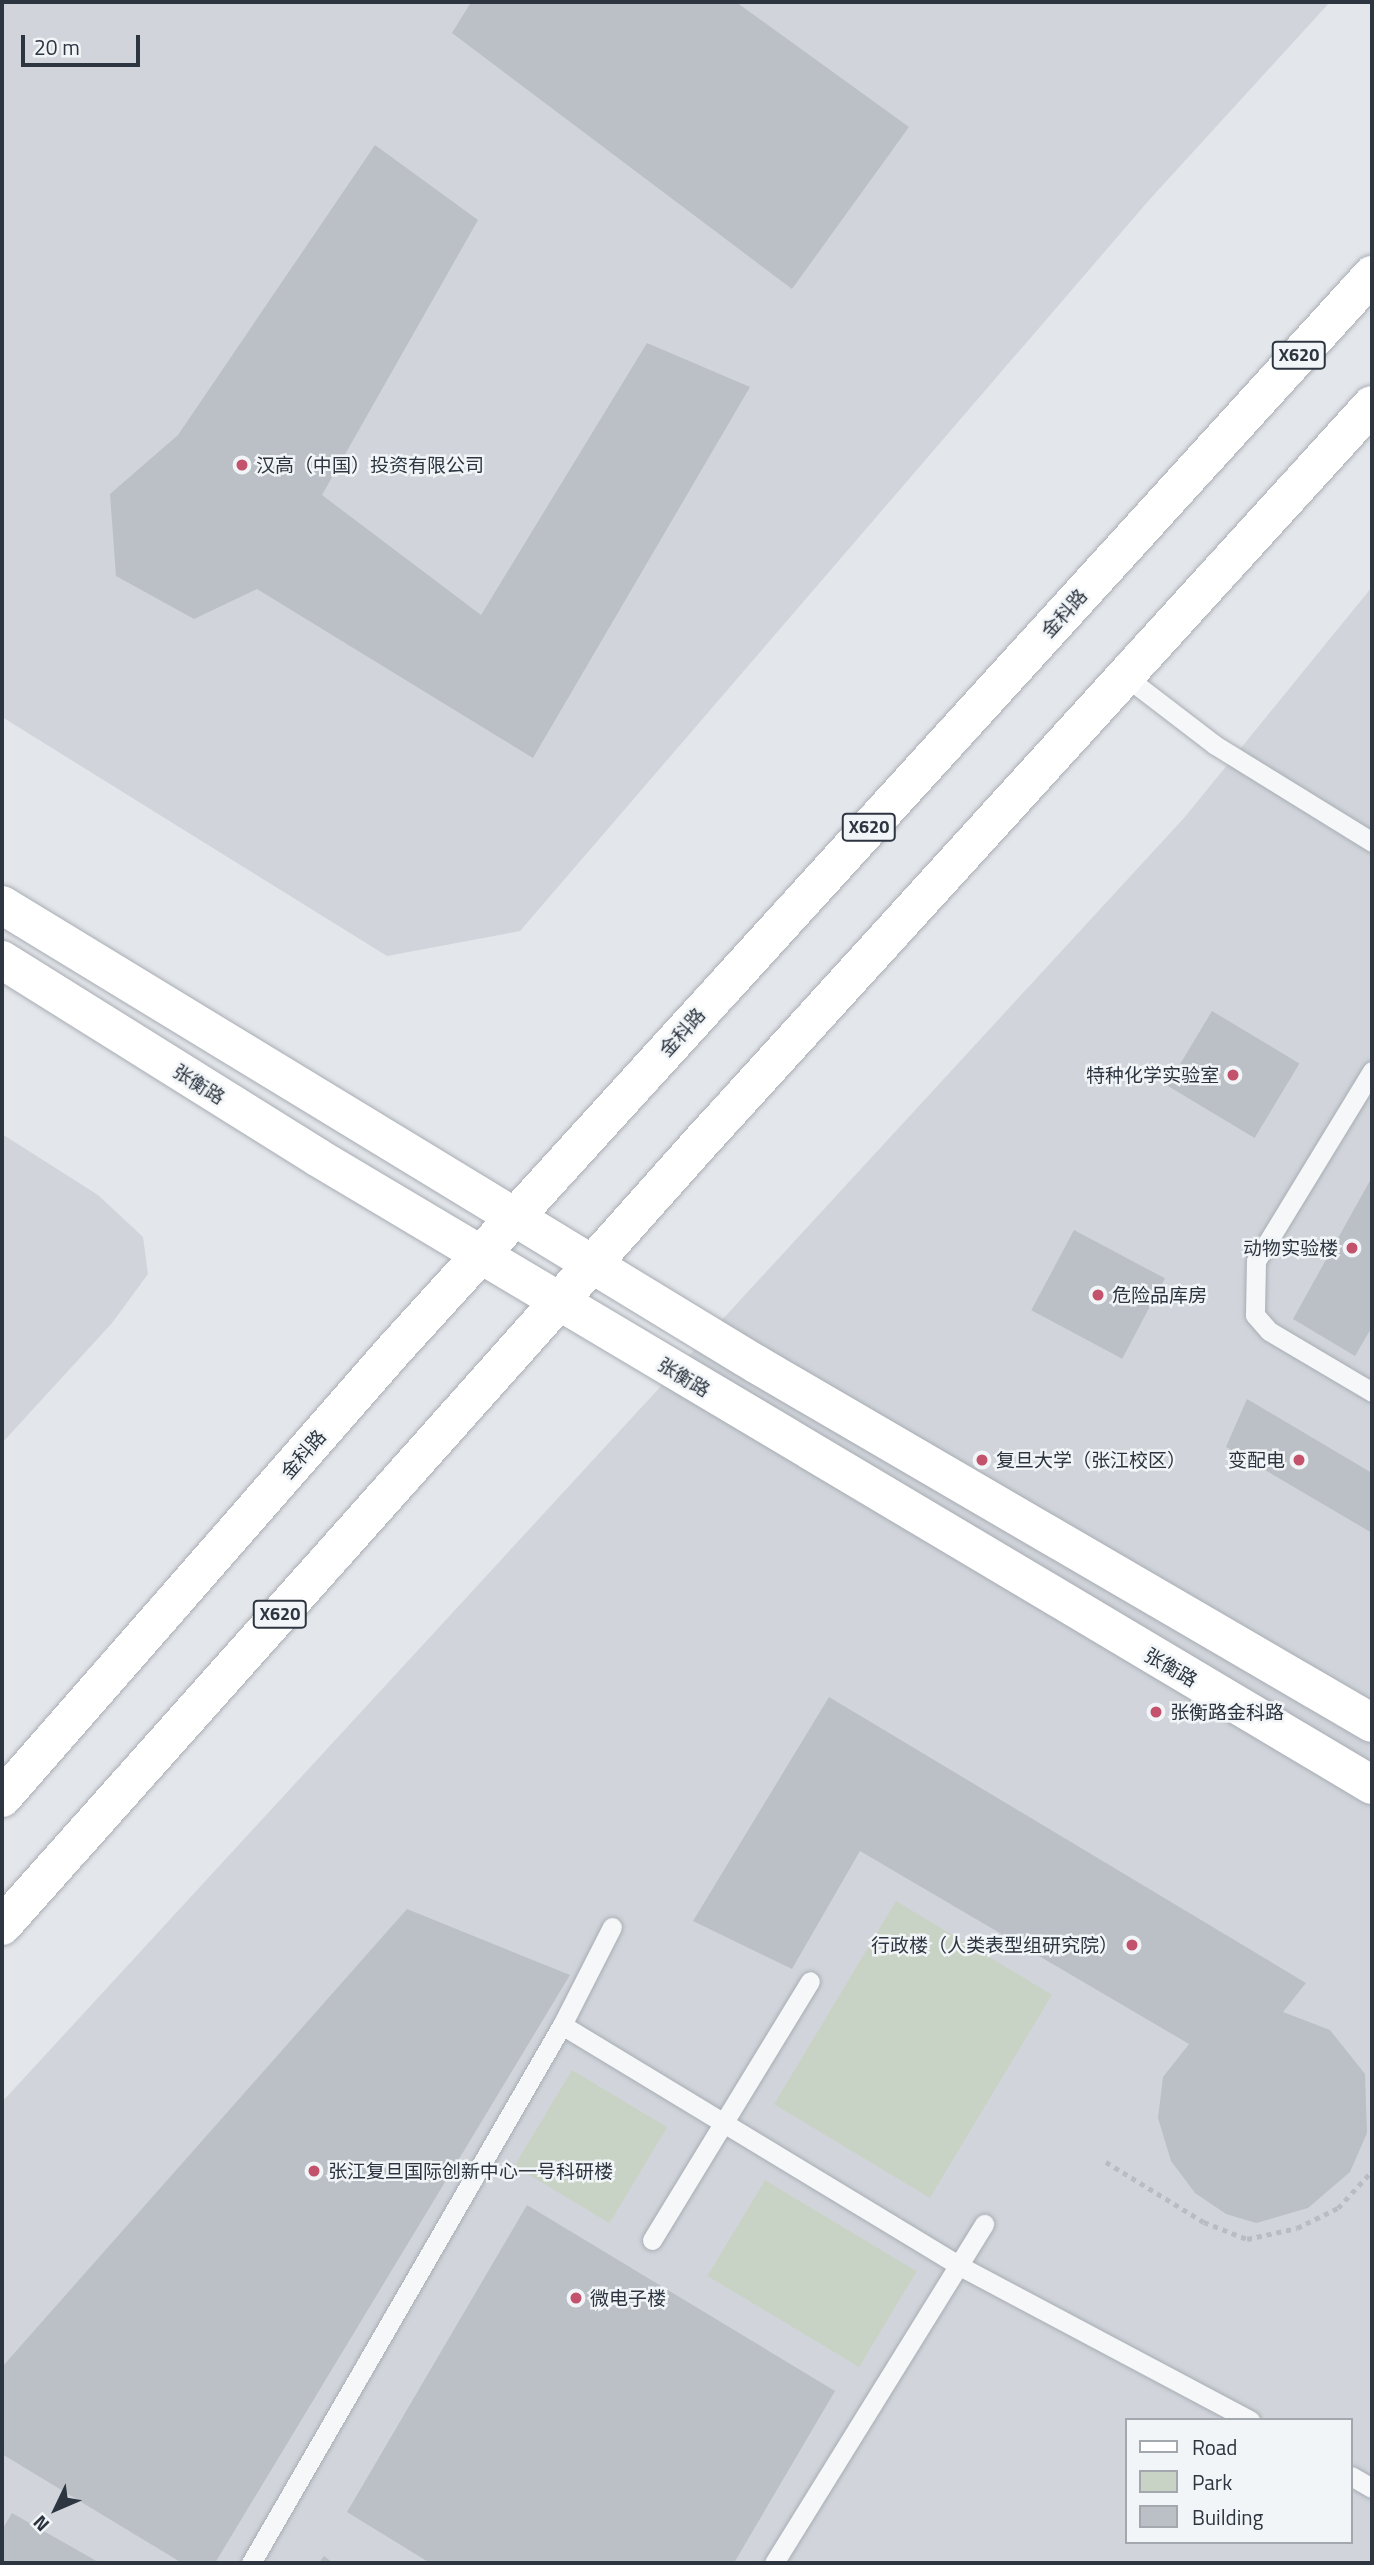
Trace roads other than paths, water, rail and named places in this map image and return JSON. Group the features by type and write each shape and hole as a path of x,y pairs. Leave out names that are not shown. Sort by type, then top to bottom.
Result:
{"main road":[{"name":"金科路","path":"2,1798 480,1255 1372,275"},
{"path":"558,1302 1372,405"},
{"path":"2,905 513,1219 1372,1723"},
{"name":"张衡路","path":"2,961 558,1302 1372,1785"},
{"name":"X620","path":"2,1926 558,1302"}],"lane":[{"path":"1125,676 1215,745 1372,842"},
{"path":"1372,1071 1256,1261 1255,1315 1269,1331 1372,1392"},
{"path":"251,2563 562,2025 612,1927"},
{"path":"652,2239 810,1980"},
{"path":"562,2025 958,2265 1246,2418"},
{"path":"774,2563 984,2224"},
{"path":"1353,2477 1372,2487"}],"place":[{"name":"汉高（中国）投资有限公司","path":"242,465"},
{"name":"特种化学实验室","path":"1233,1075"},
{"name":"动物实验楼","path":"1352,1248"},
{"name":"危险品库房","path":"1098,1295"},
{"name":"复旦大学（张江校区）","path":"982,1460"},
{"name":"变配电","path":"1299,1460"},
{"name":"张衡路金科路","path":"1156,1712"},
{"name":"行政楼（人类表型组研究院）","path":"1132,1945"},
{"name":"张江复旦国际创新中心一号科研楼","path":"314,2171"},
{"name":"微电子楼","path":"576,2298"}]}
